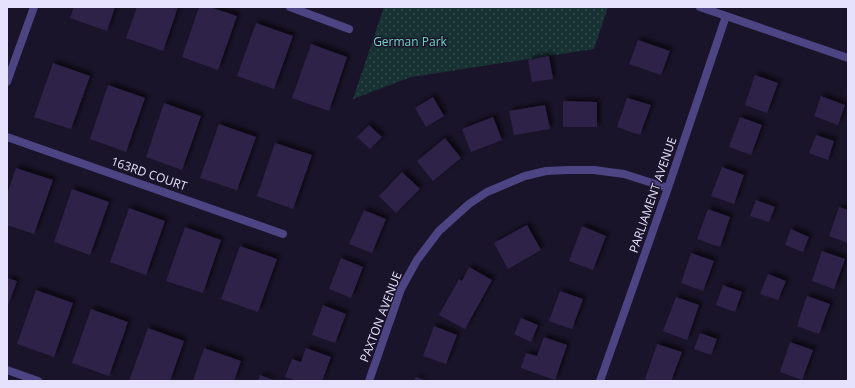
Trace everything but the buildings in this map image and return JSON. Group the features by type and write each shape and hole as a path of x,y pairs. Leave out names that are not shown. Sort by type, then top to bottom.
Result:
{"street":[{"path":"7,82 34,7"},
{"path":"290,7 349,29"},
{"path":"700,7 848,58"},
{"name":"PARLIAMENT AVENUE","path":"600,381 668,188 726,16"},
{"name":"163RD COURT","path":"7,137 283,234"},
{"name":"PAXTON AVENUE","path":"369,381 402,289 417,260 439,231 469,204 488,192 525,176 546,171 594,170 624,174 668,188"},
{"path":"7,370 38,381"}],"green space":[{"name":"German Park","path":"384,7 608,7 594,49 411,77 353,99"}]}
